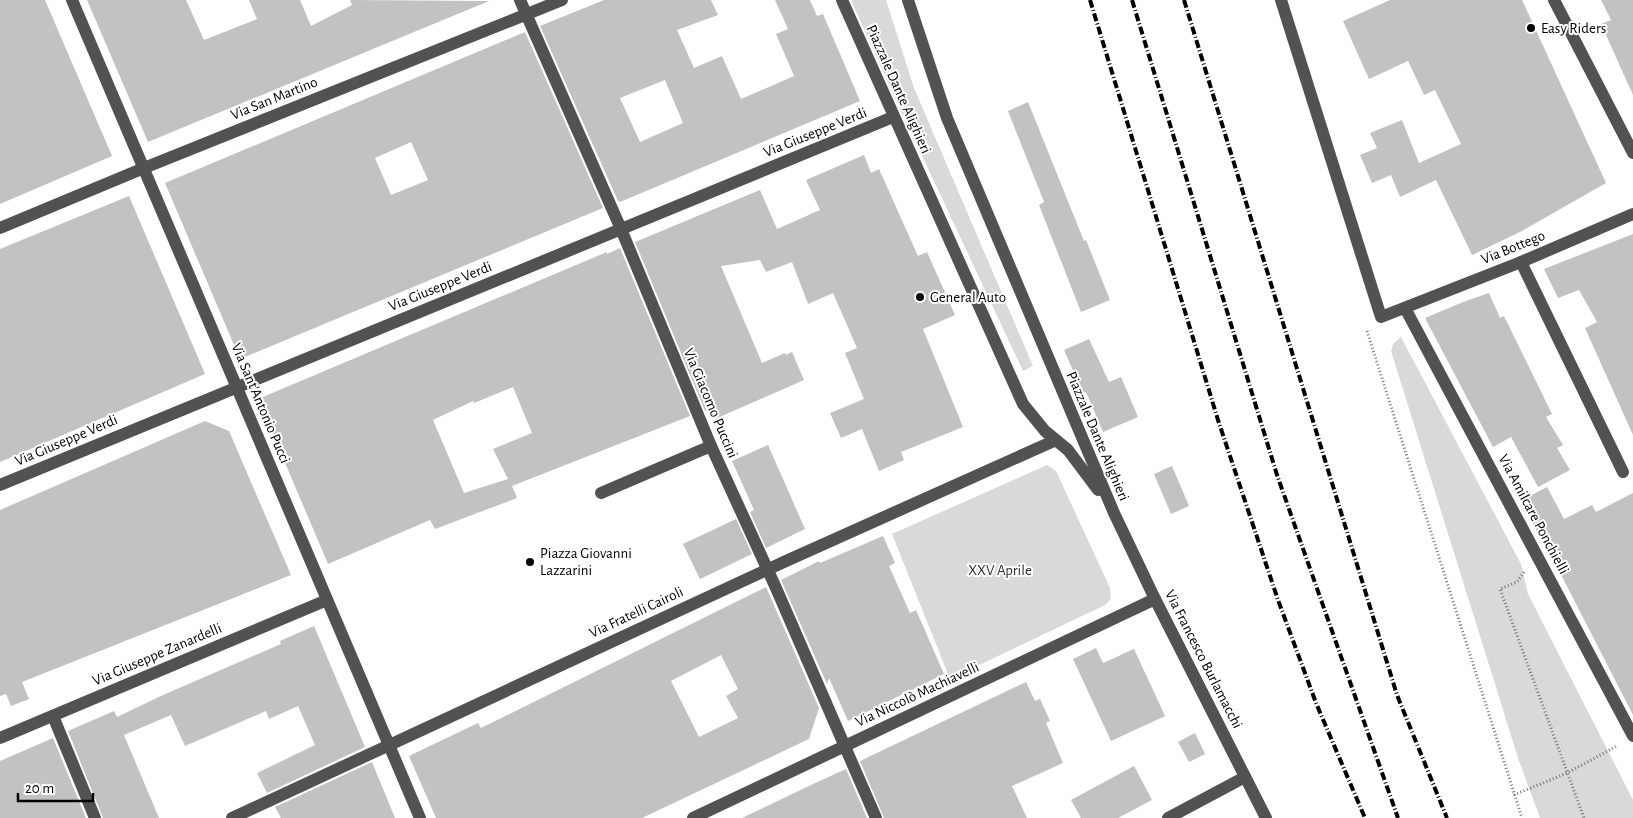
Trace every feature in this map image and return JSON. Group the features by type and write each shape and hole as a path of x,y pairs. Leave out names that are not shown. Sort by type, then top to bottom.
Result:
{"street":[{"name":"Via Sant'Antonio Pucci","path":"72,0 420,818"},
{"name":"Via Giacomo Puccini","path":"520,0 621,229 711,446 768,570 876,818"},
{"name":"Via San Martino","path":"0,228 562,0"},
{"name":"Piazzale Dante Alighieri","path":"842,0 893,118 1023,404 1035,421 1068,450 1114,513"},
{"name":"Piazzale Dante Alighieri","path":"908,0 947,118 1114,513"},
{"name":"Via Bottego","path":"1282,0 1381,317 1521,262 1633,214"},
{"path":"1554,0 1633,153"},
{"name":"Via Giuseppe Verdi","path":"0,485 893,118"},
{"path":"1521,262 1623,472"},
{"name":"Via Amilcare Ponchielli","path":"1406,308 1538,554 1629,739"},
{"name":"Via Fratelli Cairoli","path":"232,818 768,570 1056,440"},
{"path":"601,494 711,446"},
{"name":"Via Francesco Burlamacchi","path":"1114,513 1155,599 1266,818"},
{"name":"Via Niccolò Machiavelli","path":"693,818 1155,599"},
{"name":"Via Giuseppe Zanardelli","path":"0,738 327,600"},
{"path":"53,716 95,818"},
{"path":"1168,818 1245,777"}],"path":[{"path":"1367,330 1522,818"},
{"path":"1538,554 1517,582 1500,589 1584,818"},
{"path":"1514,795 1567,773 1629,739"}],"green space":[{"path":"851,0 886,0 914,88 1033,366 1023,371 894,96"},
{"path":"1401,337 1521,564 1528,594 1633,800 1633,818 1540,818 1519,761 1391,351 1393,344"},
{"name":"XXV Aprile","path":"1047,465 1056,471 1110,588 1111,599 1105,605 950,679 892,534"}],"building":[{"path":"0,0 45,0 112,156 0,204"},
{"path":"87,0 186,0 204,40 257,19 249,0 300,0 311,26 352,5 350,0 489,1 148,142"},
{"path":"604,0 711,0 718,15 677,30 694,68 722,56 741,99 794,76 776,34 788,29 775,0 810,0 817,16 823,14 860,101 620,202 540,26","holes":["665,80 683,123 640,142 620,98"]},
{"path":"1390,0 1522,0 1606,183 1522,231 1472,255 1436,180 1400,197 1391,175 1372,183 1360,155 1377,148 1370,133 1402,120 1419,163 1461,144 1435,90 1424,95 1408,61 1369,79 1343,21"},
{"path":"1601,0 1633,0 1633,95 1601,24 1611,20"},
{"path":"525,32 603,208 240,359 165,183","holes":["411,142 428,180 391,195 375,158"]},
{"path":"1028,102 1110,300 1081,312 1039,205 1044,202 1008,111"},
{"path":"864,155 871,173 879,169 918,256 927,252 955,315 923,329 963,427 901,452 904,460 879,471 862,429 841,438 830,413 864,399 845,353 857,348 833,293 808,304 792,262 766,272 760,260 721,266 762,363 792,352 804,380 715,419 710,409 705,411 635,242 760,190 777,229 820,210 806,180"},
{"path":"129,196 205,374 0,462 0,249"},
{"path":"1633,234 1633,435 1585,328 1597,322 1579,290 1558,298 1544,269"},
{"path":"620,248 690,416 512,486 517,498 435,529 430,520 328,564 258,399 607,252 607,254","holes":["513,387 532,433 493,449 508,479 464,493 433,420 473,401 474,403"]},
{"path":"1489,293 1500,318 1504,316 1552,414 1546,417 1563,445 1557,448 1570,470 1538,487 1511,437 1493,447 1425,318"},
{"path":"1089,339 1109,382 1121,377 1138,417 1103,432 1086,392 1083,393 1064,350"},
{"path":"205,421 229,431 291,575 22,682 29,699 11,706 6,694 0,696 0,510"},
{"path":"768,445 805,529 766,548 750,512 754,510 732,461"},
{"path":"1172,466 1189,506 1171,514 1154,474"},
{"path":"1547,487 1564,519 1592,505 1596,512 1633,493 1633,715 1554,561 1520,501"},
{"path":"736,519 752,554 700,579 683,544"},
{"path":"883,536 895,563 889,566 910,613 916,610 944,674 848,721 829,678 827,684 781,580 819,561 820,563"},
{"path":"766,587 819,708 809,739 642,818 436,818 409,756 478,723 481,728","holes":["721,655 738,689 726,696 738,718 699,737 671,681"]},
{"path":"314,626 365,747 267,793 257,773 315,745 298,706 269,719 266,711 185,746 171,715 124,735 159,818 103,818 68,731 114,711 117,717 281,644 280,641"},
{"path":"1096,648 1103,663 1134,649 1165,716 1111,741 1073,659"},
{"path":"1026,682 1035,701 1040,699 1050,721 1046,723 1063,763 1012,786 1027,818 884,818 860,761"},
{"path":"1195,733 1205,754 1189,762 1178,742"},
{"path":"53,738 86,818 0,818 0,761"},
{"path":"372,762 395,818 281,818 275,807"},
{"path":"1134,766 1152,800 1118,818 1081,818 1071,800"},
{"path":"846,769 867,818 742,818 813,784"}],"railway":[{"path":"1090,0 1218,420 1278,600 1316,703 1365,818"},
{"path":"1132,0 1277,475 1398,818"},
{"path":"1184,0 1397,695 1447,818"}],"place":[{"name":"Easy Riders","path":"1531,28"},
{"name":"General Auto","path":"920,297"},
{"name":"Piazza Giovanni Lazzarini","path":"530,562"}]}
